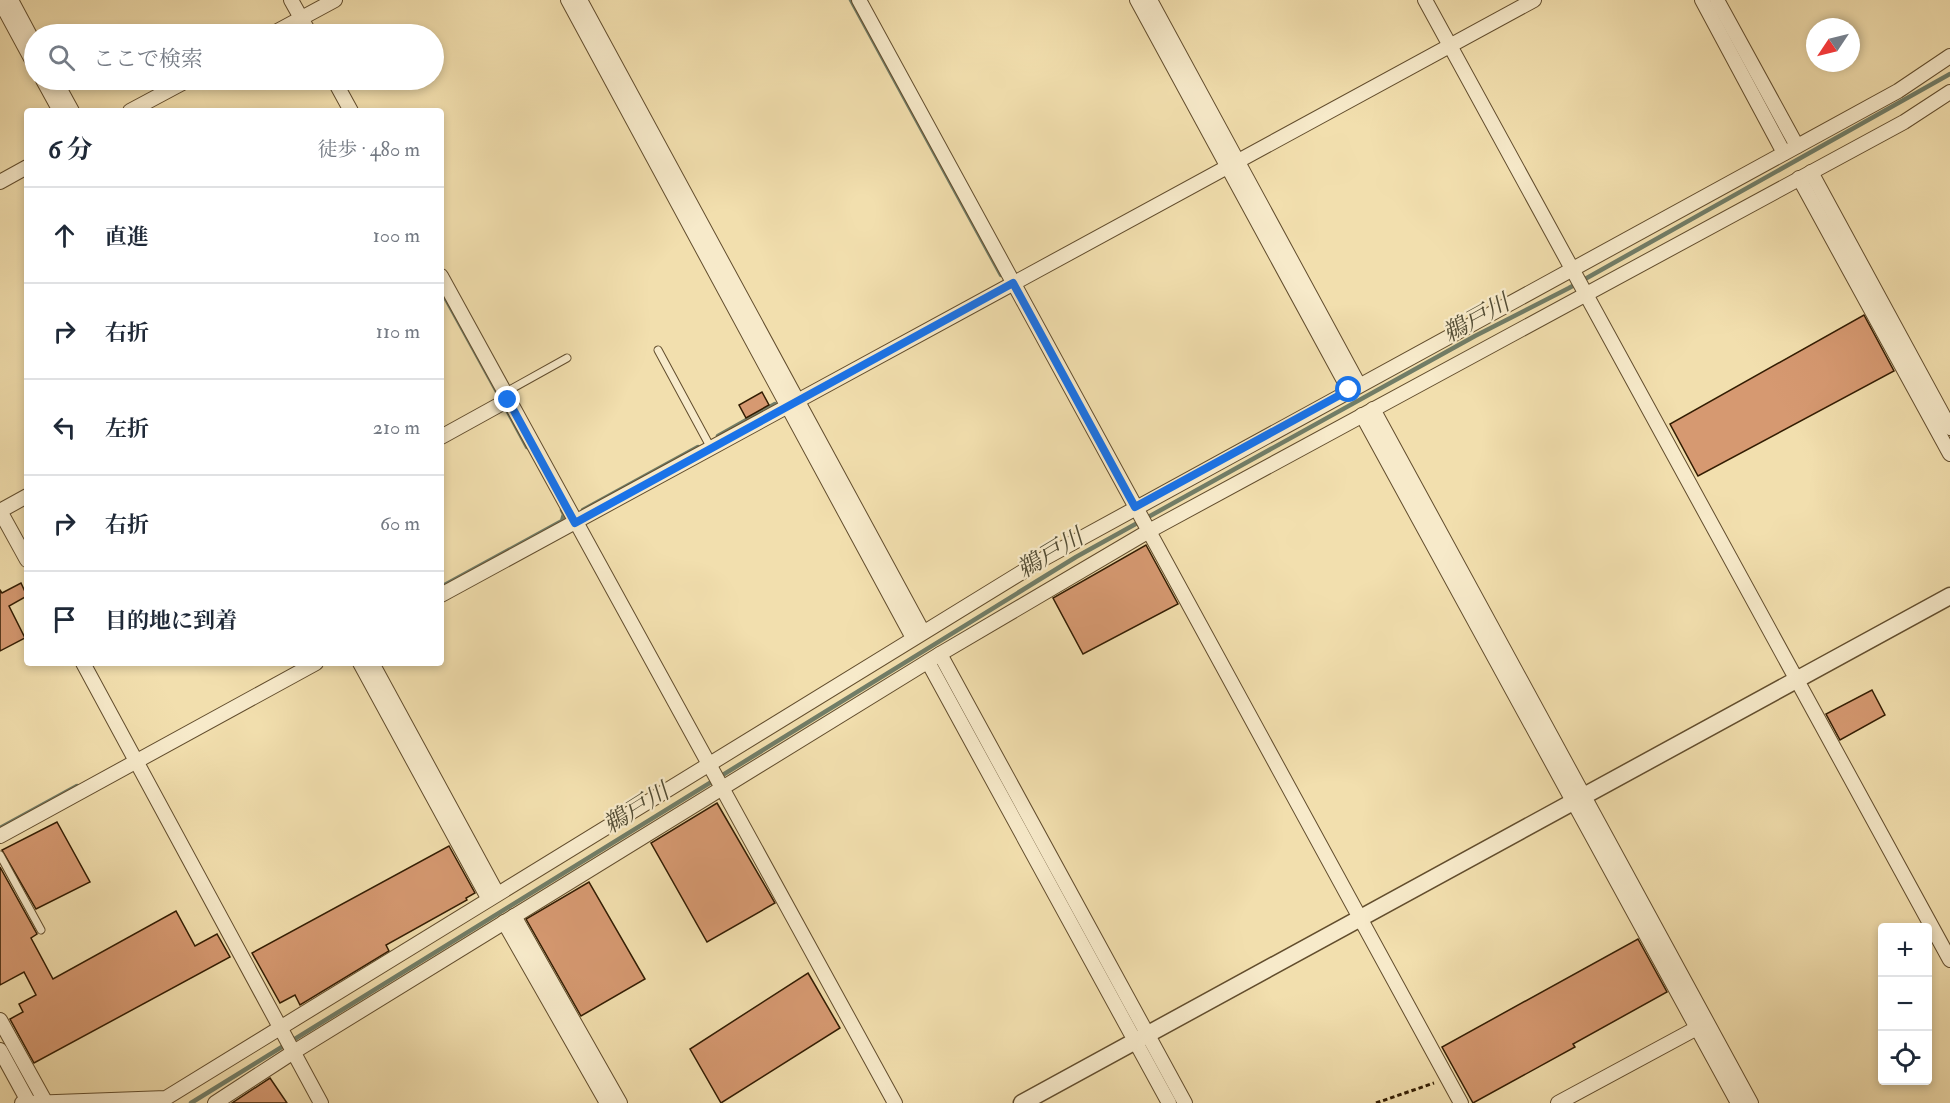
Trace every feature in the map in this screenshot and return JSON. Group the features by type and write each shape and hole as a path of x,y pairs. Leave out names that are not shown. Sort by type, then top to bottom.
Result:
{"street":[{"path":"11,0 24,24"},
{"path":"291,0 304,24"},
{"path":"291,24 335,0"},
{"path":"568,0 793,404"},
{"path":"580,0 793,404 918,635"},
{"path":"859,0 1461,1103"},
{"path":"1137,0 1232,164 1354,388"},
{"path":"1150,0 1232,164"},
{"path":"1425,0 1950,960"},
{"path":"444,594 1534,0"},
{"path":"1702,0 1790,149"},
{"path":"1717,0 1790,149"},
{"path":"0,1 24,45"},
{"path":"22,1103 164,1100 493,896 709,767 918,635 1354,388 1574,271 1922,77 1950,56"},
{"path":"48,90 58,108"},
{"path":"60,90 70,108"},
{"path":"136,108 169,90"},
{"path":"339,90 349,108"},
{"path":"215,1103 291,1051 509,919 719,787 1148,529 1367,412 1584,291 1904,122 1950,92"},
{"path":"0,182 24,169"},
{"path":"1805,175 1950,428"},
{"path":"1805,175 1950,454"},
{"path":"444,282 719,787 895,1103"},
{"path":"444,435 506,396"},
{"path":"1367,412 1578,798 1751,1103"},
{"path":"24,498 0,511 24,555"},
{"path":"1022,1103 1950,596"},
{"path":"940,654 1141,1036 1169,1103"},
{"path":"928,662 1141,1036 1185,1103"},
{"path":"85,666 321,1103"},
{"path":"0,836 310,666"},
{"path":"362,666 493,896"},
{"path":"374,666 493,896"},
{"path":"1578,798 1738,1103"},
{"path":"509,919 607,1103"},
{"path":"509,919 620,1103"},
{"path":"0,1020 46,1103"},
{"path":"1558,1103 1697,1028"},
{"path":"0,1050 29,1103"}],"lane":[{"path":"658,350 711,448"},
{"path":"506,396 567,358"},
{"path":"0,855 40,930"}],"path":[{"path":"1376,1103 1448,1079"}],"building":[{"path":"1864,315 1894,371 1698,476 1670,424"},
{"path":"762,392 769,405 746,418 739,405"},
{"path":"1146,545 1178,604 1083,654 1053,598"},
{"path":"21,583 24,598 9,606 24,639 0,651 0,590 2,593"},
{"path":"1872,690 1885,715 1840,740 1826,714"},
{"path":"717,803 775,903 707,942 651,843"},
{"path":"57,822 90,882 36,909 2,850"},
{"path":"449,846 475,893 466,898 467,900 386,945 389,951 300,1005 295,995 280,1003 252,953"},
{"path":"0,867 37,934 31,938 53,979 176,911 195,946 217,934 230,957 34,1063 10,1019 23,1012 19,1004 36,995 24,972 0,985"},
{"path":"589,882 645,979 581,1016 526,919"},
{"path":"1638,939 1667,992 1573,1044 1575,1047 1473,1103 1442,1047"},
{"path":"808,973 840,1028 721,1103 690,1049"},
{"path":"270,1078 287,1103 232,1103"}],"waterway":[{"path":"851,0 1001,275"},
{"name":"鵜戸川","path":"191,1103 1076,557 1475,336 1569,288 1950,74"},
{"path":"444,295 501,399"},
{"path":"718,436 775,404"},
{"path":"507,410 527,447"},
{"path":"583,510 698,447"},
{"path":"444,585 562,521 564,514 562,510"},
{"path":"938,664 1134,1024"},
{"path":"0,828 77,786"},
{"path":"11,1054 34,1097"}],"route":[{"path":"508,400 575,523 1013,283 1135,507 1349,390"}]}
